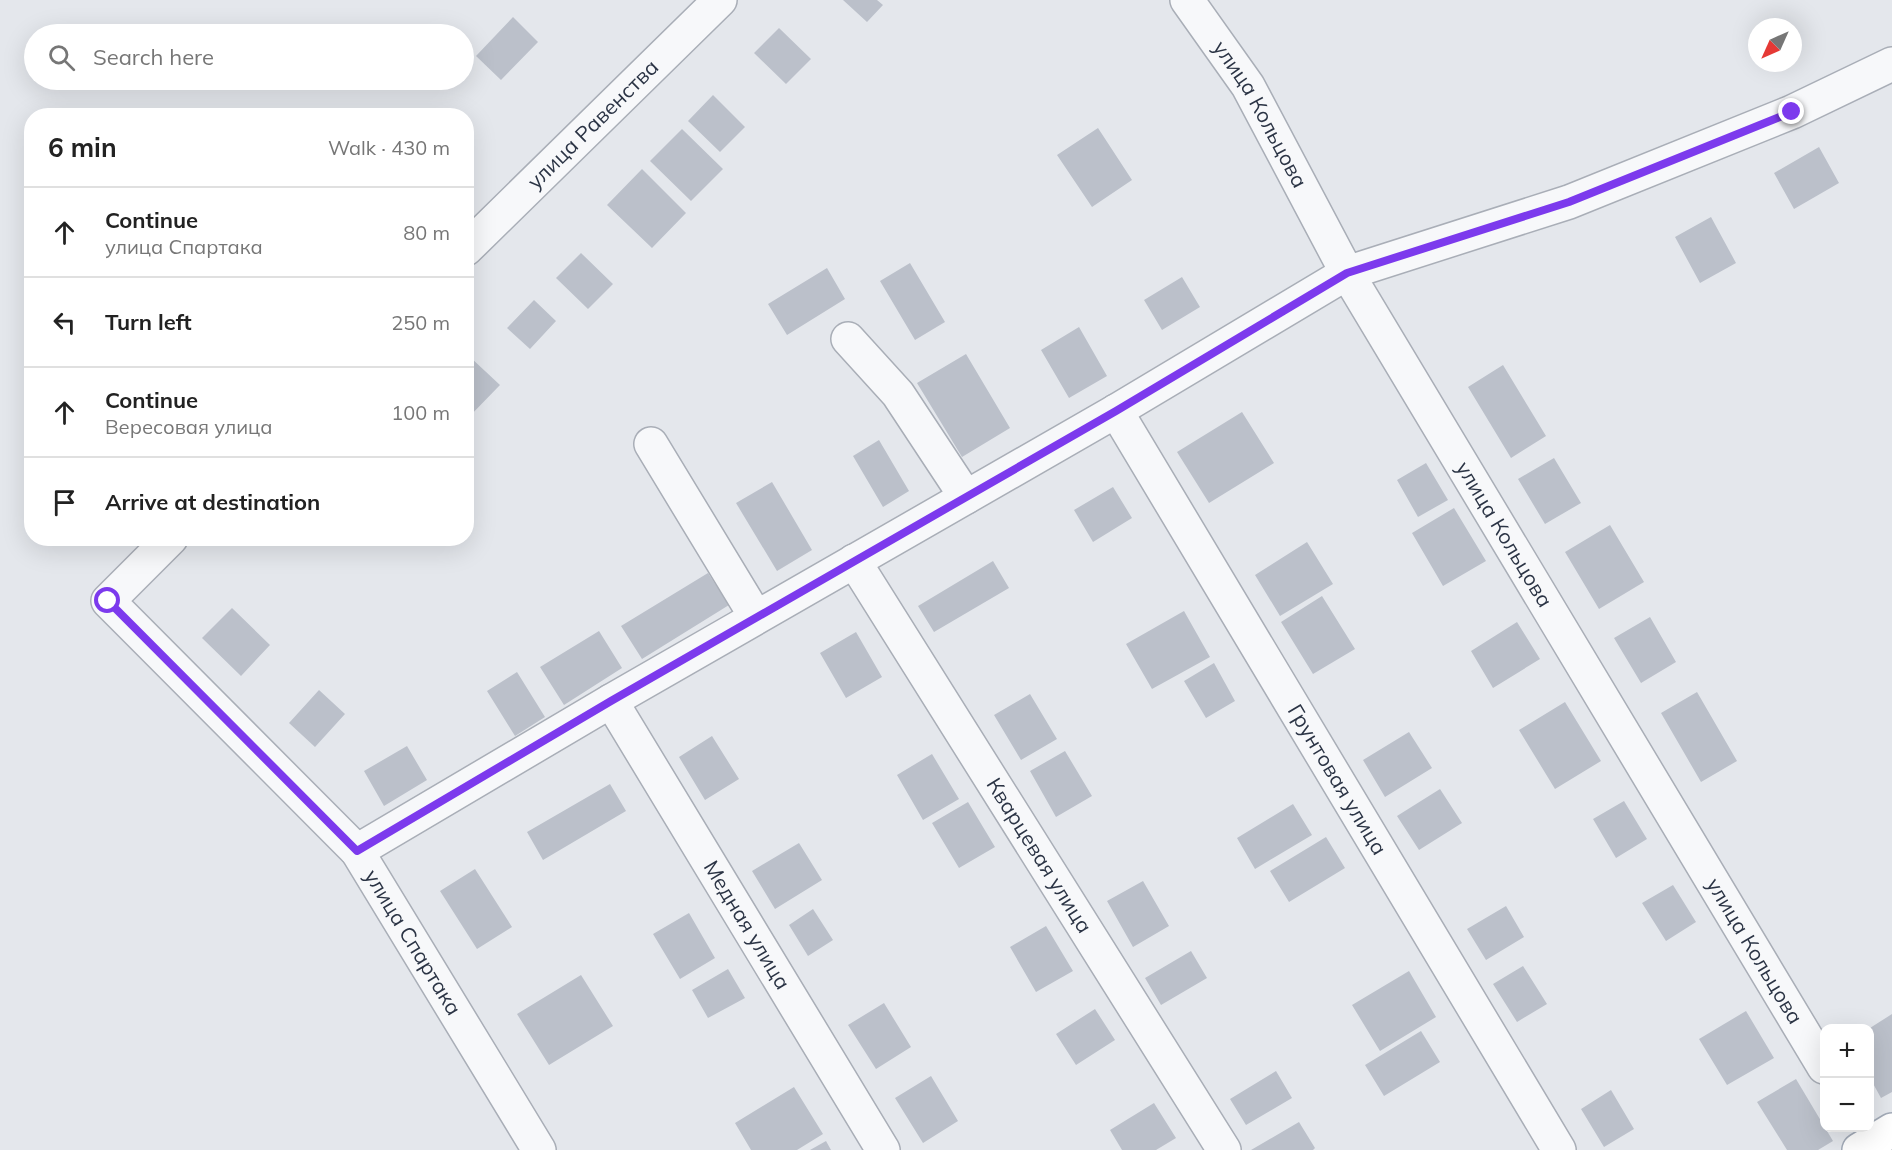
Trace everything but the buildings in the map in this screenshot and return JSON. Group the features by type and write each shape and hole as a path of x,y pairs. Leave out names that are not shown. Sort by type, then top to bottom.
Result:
{"street":[{"name":"улица Равенства","path":"474,241 720,0"},
{"name":"улица Кольцова","path":"1187,0 1248,86 1347,273 1820,1060"},
{"path":"357,851 611,701 1116,411 1347,273 1569,202 1792,112 1892,64"},
{"path":"848,339 898,394 966,497"},
{"name":"Грунтовая улица","path":"1116,411 1559,1150"},
{"path":"651,444 756,617"},
{"name":"улица Спартака","path":"163,546 108,601 357,851 539,1150"},
{"name":"Кварцевая улица","path":"854,561 1224,1150"},
{"name":"Медная улица","path":"611,701 883,1150"}],"route":[{"path":"108,601 357,851 611,701 1116,411 1347,273 1569,202 1792,112"}]}
